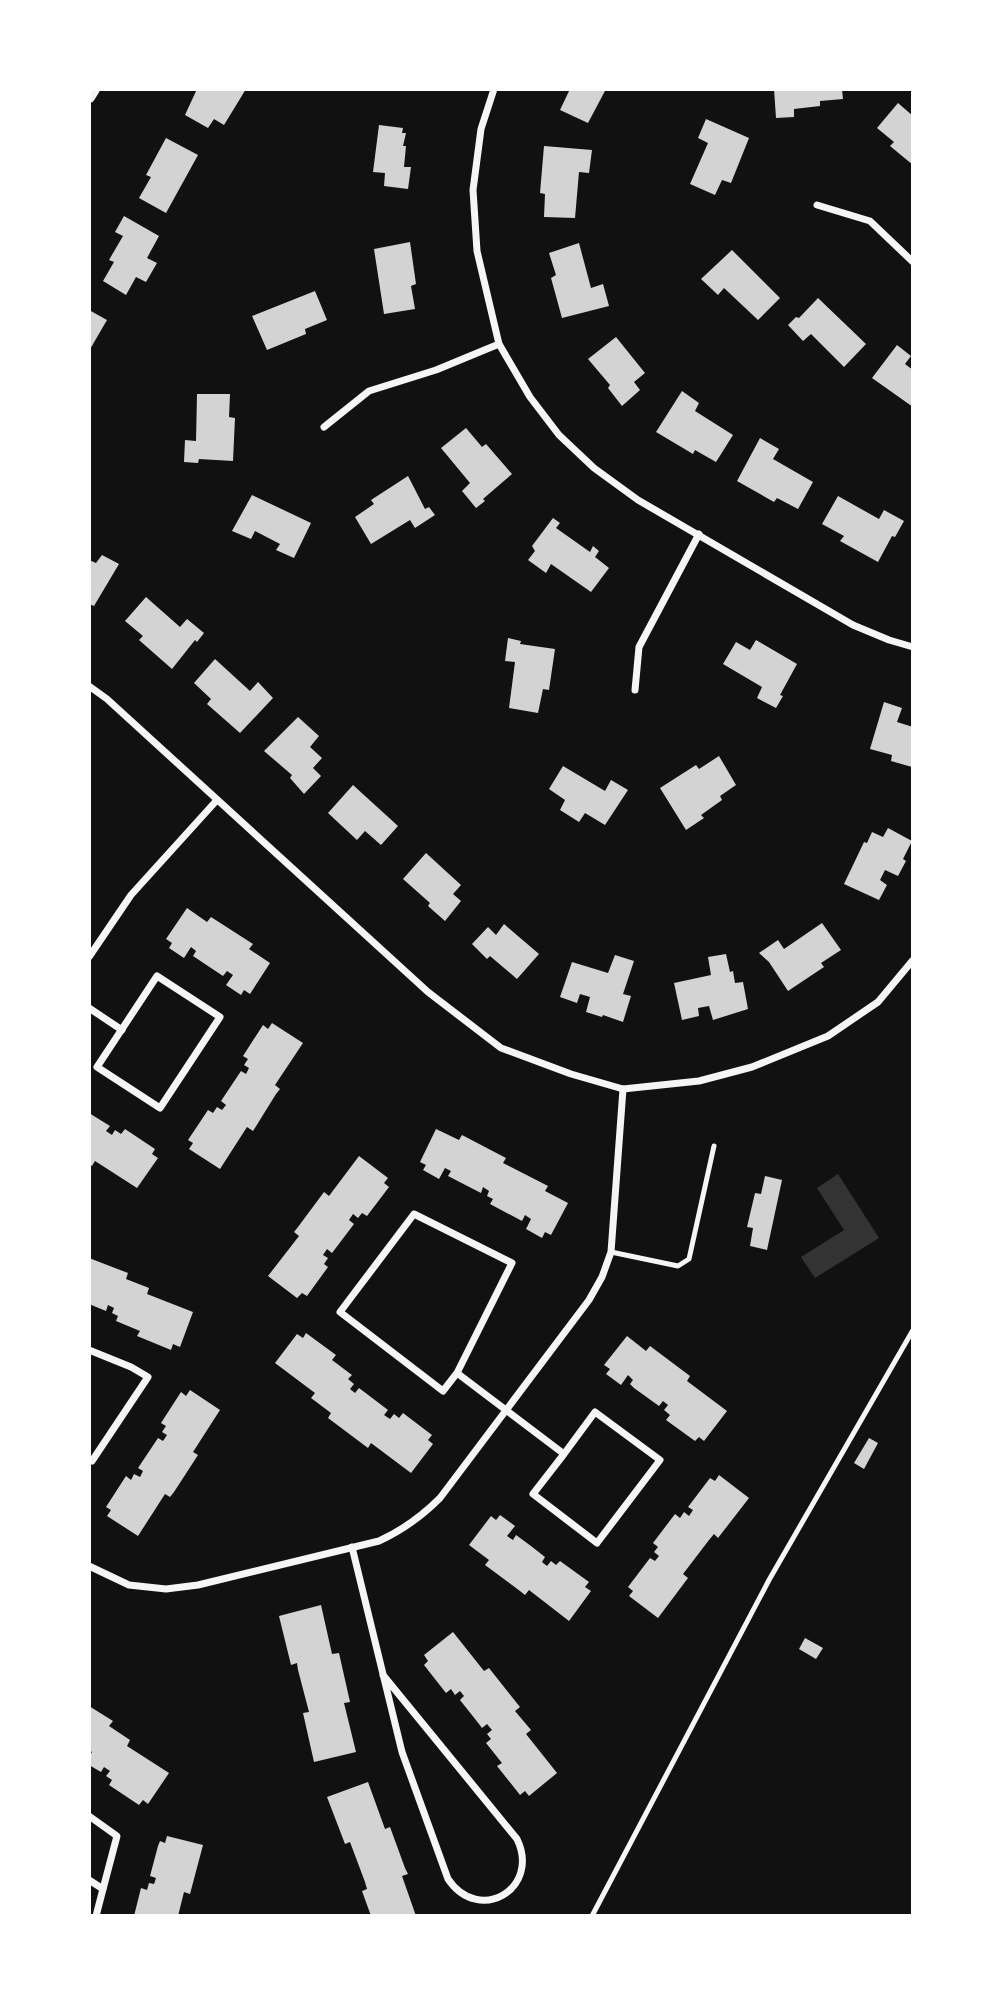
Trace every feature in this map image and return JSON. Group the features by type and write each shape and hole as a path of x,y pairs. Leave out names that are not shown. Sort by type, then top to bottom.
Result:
{"street":[{"path":"89,97 94,89"},
{"path":"494,89 481,129 473,190 477,251 499,344 530,397 559,435 594,468 638,499 853,625 913,647"},
{"path":"817,205 870,221 913,262"},
{"path":"324,427 369,391 436,370 499,344"},
{"path":"635,690 639,647 699,534"},
{"path":"89,686 107,699 428,992 501,1048 571,1074 623,1089 699,1081 752,1067 828,1036 878,1002 913,960"},
{"path":"89,957 131,895 217,800"},
{"path":"157,976 220,1017 160,1108 97,1067 122,1030 157,976"},
{"path":"89,1008 122,1030"},
{"path":"89,1566 129,1585 166,1589 198,1585 379,1541 404,1530 425,1513 440,1498 589,1300 602,1277 611,1252 623,1089"},
{"path":"414,1214 512,1264 457,1373 443,1391 340,1312 414,1214"},
{"path":"89,1350 148,1377 92,1461 89,1459"},
{"path":"457,1373 564,1454"},
{"path":"595,1412 660,1460 597,1543 533,1494 564,1454 595,1412"},
{"path":"352,1547 383,1675 402,1752 448,1879 462,1894 472,1899 483,1900 503,1895 518,1880 522,1870 522,1849 517,1839 383,1675"},
{"path":"89,1816 117,1836 96,1916"},
{"path":"89,1880 103,1889"}],"lane":[{"path":"611,1252 678,1266 689,1259 714,1146"},
{"path":"592,1916 769,1580 913,1330"}],"shaded area":[{"path":"838,1174 879,1238 815,1278 801,1257 844,1230 817,1188"}],"building":[{"path":"197,89 246,89 224,125 214,119 208,128 185,115"},
{"path":"570,89 606,89 588,123 560,110"},
{"path":"774,89 842,89 843,99 820,101 820,106 794,109 794,117 776,118"},
{"path":"898,103 913,116 913,165 890,146 894,142 877,128"},
{"path":"706,119 749,138 731,183 722,180 715,195 690,184 708,143 698,138"},
{"path":"379,125 403,128 402,133 406,133 403,146 406,146 404,167 411,167 408,189 384,186 385,173 373,172"},
{"path":"166,138 198,155 166,213 139,198 151,177 146,175"},
{"path":"544,146 592,150 589,173 579,172 575,218 544,217 545,194 540,193"},
{"path":"124,216 159,236 147,258 157,263 146,282 136,277 126,295 103,281 114,262 109,260 123,236 115,232"},
{"path":"410,242 416,284 411,286 415,309 384,314 374,249"},
{"path":"579,243 591,288 603,284 609,306 562,318 551,278 556,275 549,253"},
{"path":"732,250 780,298 758,320 724,288 718,295 701,279"},
{"path":"315,291 327,320 305,329 306,334 267,350 252,316"},
{"path":"818,298 866,344 844,367 811,334 803,341 788,325 796,317 799,318"},
{"path":"89,310 107,320 89,351"},
{"path":"616,337 645,373 634,382 640,390 622,406 608,388 610,385 588,359"},
{"path":"897,345 911,356 905,364 913,370 913,407 872,378"},
{"path":"682,391 699,403 695,411 733,435 716,462 695,450 693,454 656,432"},
{"path":"197,394 230,394 229,417 235,418 233,461 199,459 198,463 184,462 185,440 196,441"},
{"path":"466,428 482,447 486,444 512,474 476,508 462,491 470,483 441,448"},
{"path":"760,438 779,449 773,459 813,482 798,509 777,498 774,502 737,481"},
{"path":"408,476 425,509 429,507 435,515 415,528 410,520 371,544 355,517 374,504 371,500"},
{"path":"252,495 311,523 294,558 276,550 280,544 255,531 251,539 232,531"},
{"path":"838,496 879,519 884,510 904,521 895,537 892,536 878,562 840,541 844,536 822,524"},
{"path":"553,518 560,523 556,528 590,552 593,546 599,551 595,557 609,568 591,592 551,564 546,573 528,560 535,551 532,546"},
{"path":"102,555 119,564 94,606 89,604 89,560 96,563"},
{"path":"146,597 180,627 187,619 204,633 172,669 139,640 143,636 125,621"},
{"path":"508,638 521,641 520,644 555,649 549,690 543,689 538,713 509,708 515,662 505,661"},
{"path":"756,640 797,664 776,708 757,698 762,687 723,664 736,642 750,650"},
{"path":"215,659 250,691 258,682 273,698 240,733 207,704 211,699 194,683"},
{"path":"884,702 902,708 897,722 913,727 912,767 891,761 892,755 870,749"},
{"path":"298,717 319,736 310,747 322,758 313,768 321,776 304,794 290,778 292,775 264,751"},
{"path":"719,756 736,785 720,796 722,800 701,815 704,818 686,830 660,788 696,765 699,769"},
{"path":"563,766 605,791 611,780 628,790 605,825 585,813 579,822 560,810 565,800 549,789"},
{"path":"353,785 398,826 381,845 365,831 357,840 328,813"},
{"path":"888,828 912,841 898,876 885,870 880,880 887,885 879,900 844,884 864,842 867,843 872,832 883,837"},
{"path":"426,853 461,885 453,894 461,901 445,921 428,906 430,903 403,879"},
{"path":"187,908 207,922 211,917 253,944 249,949 270,963 250,994 244,990 241,995 226,985 233,975 227,971 223,976 193,956 196,951 191,947 184,958 169,948 172,943 166,939"},
{"path":"822,923 841,950 821,963 824,967 788,991 769,962 759,953 778,940 784,949"},
{"path":"504,924 539,954 517,979 490,956 487,959 472,944 488,927 496,935"},
{"path":"726,954 735,983 743,982 748,1009 713,1020 709,1006 698,1008 699,1016 682,1020 674,983 711,975 708,957"},
{"path":"615,955 634,961 623,994 631,996 623,1022 586,1012 590,997 580,994 577,1003 560,997 572,962 608,973"},
{"path":"272,1023 303,1043 275,1085 280,1089 253,1131 247,1127 220,1169 189,1149 193,1143 188,1140 208,1110 213,1113 217,1107 222,1110 226,1105 221,1101 241,1071 246,1074 249,1068 244,1065 248,1059 243,1056 263,1025 268,1029"},
{"path":"89,1113 110,1126 106,1131 112,1135 115,1130 121,1134 125,1129 155,1149 152,1154 158,1158 137,1188 95,1161 92,1166 89,1164"},
{"path":"436,1129 459,1140 462,1135 506,1158 503,1163 548,1186 545,1191 568,1203 551,1235 545,1232 542,1238 526,1229 531,1219 525,1215 522,1221 490,1204 493,1199 487,1196 489,1191 483,1187 481,1193 448,1176 451,1171 445,1168 439,1179 423,1170 426,1165 420,1162"},
{"path":"359,1156 388,1178 384,1183 389,1187 367,1216 362,1213 358,1218 353,1214 349,1220 354,1224 332,1253 327,1249 323,1255 328,1258 324,1264 328,1267 307,1296 302,1293 297,1298 268,1276 299,1236 294,1232 324,1192 329,1196"},
{"path":"765,1176 782,1180 767,1250 750,1246 753,1228 747,1227 755,1193 761,1194"},
{"path":"89,1258 128,1273 126,1279 149,1288 147,1294 193,1312 180,1347 173,1344 171,1350 137,1336 140,1331 116,1321 118,1316 112,1313 114,1308 108,1305 106,1311 89,1304"},
{"path":"306,1333 336,1355 332,1360 352,1375 348,1379 354,1384 350,1389 355,1393 359,1388 388,1410 384,1415 390,1419 394,1414 399,1418 403,1413 432,1435 428,1440 433,1444 411,1473 371,1443 368,1448 328,1418 331,1413 311,1398 315,1393 275,1363 297,1334 303,1338"},
{"path":"627,1336 646,1351 650,1346 690,1376 687,1381 727,1411 704,1441 699,1437 695,1441 666,1420 670,1415 664,1410 668,1405 663,1401 659,1406 634,1388 630,1384 633,1380 628,1375 621,1385 606,1374 610,1369 604,1365"},
{"path":"190,1390 220,1410 193,1452 198,1455 174,1492 170,1497 165,1494 138,1536 107,1516 111,1510 106,1507 126,1476 131,1480 134,1474 140,1477 143,1471 138,1468 158,1438 163,1441 167,1435 162,1432 166,1426 161,1423 181,1392 186,1396"},
{"path":"869,1438 878,1443 864,1469 854,1463"},
{"path":"719,1475 749,1498 718,1538 714,1534 683,1574 688,1578 658,1618 629,1596 633,1591 628,1587 650,1558 655,1561 659,1556 654,1552 658,1547 653,1543 675,1514 680,1518 684,1512 689,1516 693,1510 688,1507 710,1478 715,1481"},
{"path":"500,1515 515,1526 507,1536 513,1540 516,1535 531,1546 545,1557 542,1562 547,1566 551,1561 556,1565 560,1561 589,1582 585,1587 591,1591 569,1621 529,1590 525,1595 485,1565 489,1560 469,1545 491,1516 496,1520"},
{"path":"321,1605 332,1654 339,1653 350,1702 344,1703 356,1752 314,1762 303,1713 309,1712 297,1663 291,1665 279,1616"},
{"path":"453,1632 484,1671 489,1668 520,1707 515,1711 531,1730 526,1734 557,1773 529,1796 525,1791 520,1795 497,1766 502,1763 486,1743 491,1739 487,1734 492,1730 487,1724 482,1728 460,1700 464,1696 460,1691 455,1695 451,1689 446,1693 424,1665 428,1661 424,1655"},
{"path":"805,1638 823,1648 816,1659 799,1649"},
{"path":"89,1706 113,1721 109,1726 130,1740 127,1746 169,1773 148,1804 143,1800 139,1805 109,1785 112,1780 106,1776 110,1771 104,1767 101,1772 89,1765 92,1752 89,1750"},
{"path":"368,1782 385,1829 390,1827 408,1874 402,1876 416,1916 371,1916 362,1891 367,1889 365,1882 350,1842 345,1844 327,1797"},
{"path":"167,1836 203,1845 190,1894 184,1892 178,1916 134,1916 141,1888 147,1890 149,1883 154,1884 156,1878 150,1876 158,1846 160,1841 165,1843"}]}
